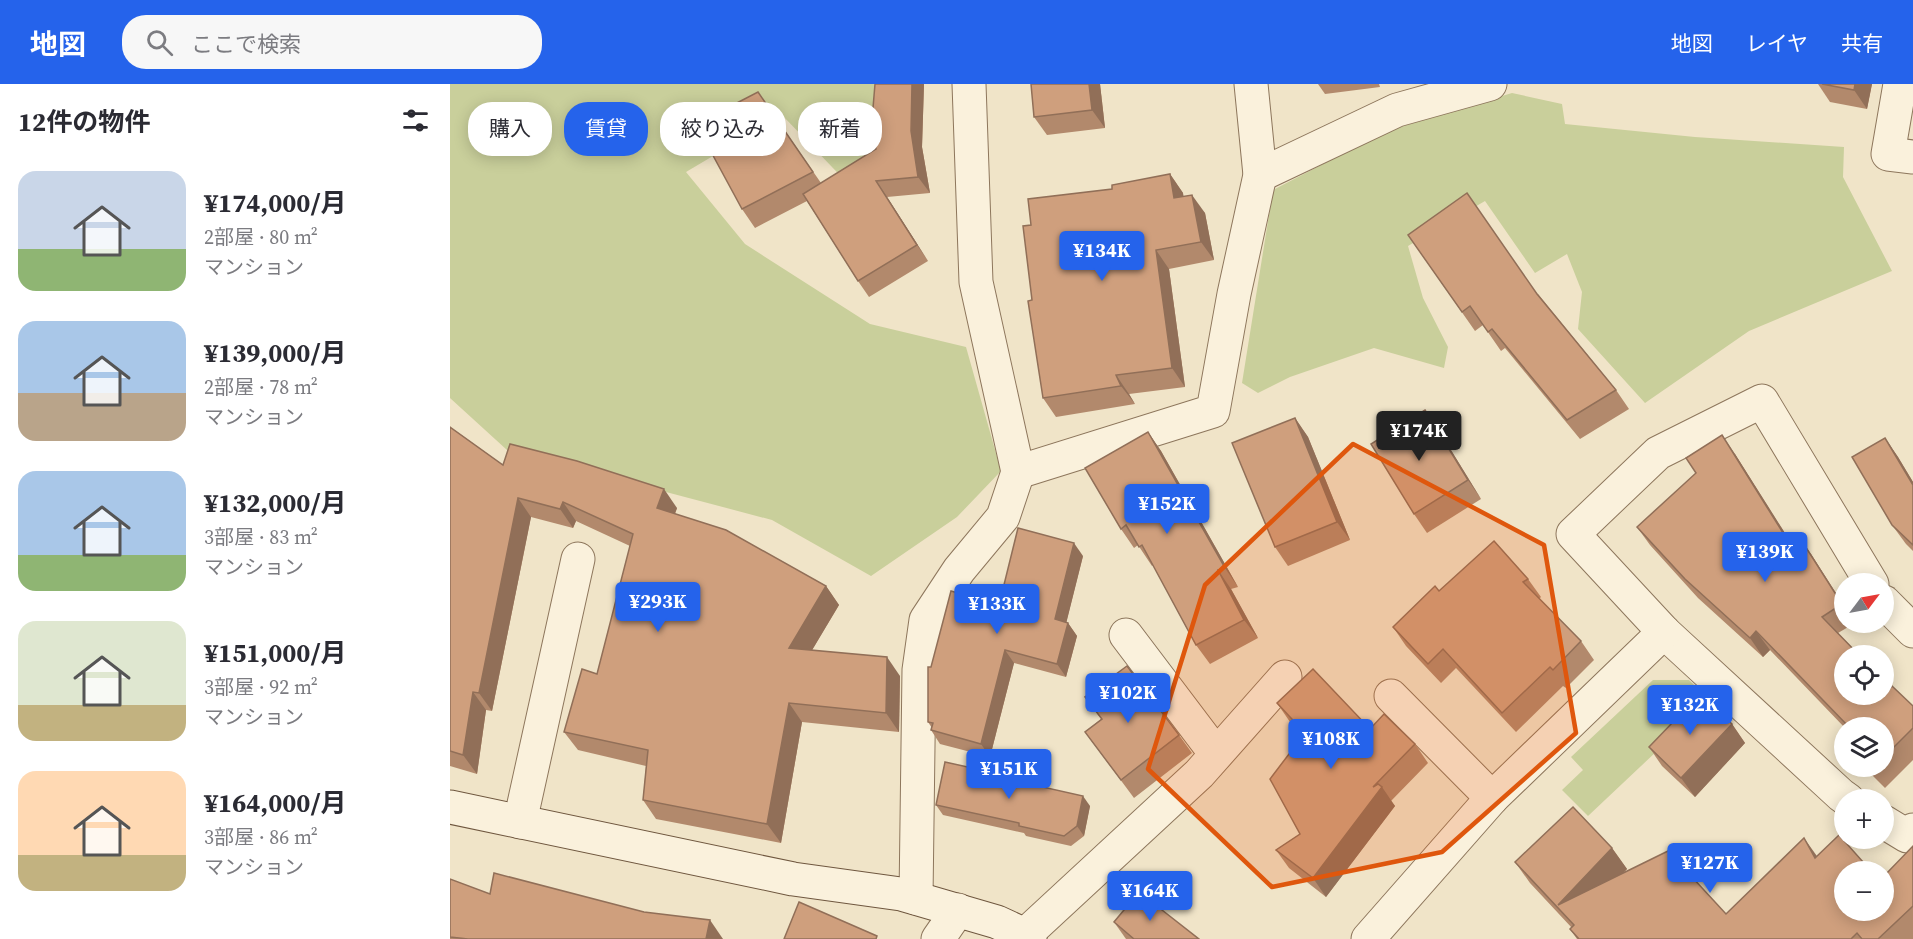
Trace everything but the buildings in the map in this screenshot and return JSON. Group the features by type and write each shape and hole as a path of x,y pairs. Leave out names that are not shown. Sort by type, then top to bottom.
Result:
{"street":[{"path":"916,898 919,670 926,620 959,570 1003,517 1018,472 976,282 969,84"},
{"path":"1018,472 1213,411 1234,294 1260,175 1251,84"},
{"path":"1260,175 1397,110 1490,84"},
{"path":"1900,84 1888,154 1913,157"},
{"path":"1834,789 1664,632 1572,534 1658,453 1762,401 1865,573"},
{"path":"520,822 578,559"},
{"path":"1894,612 1913,630"},
{"path":"1368,939 1492,798 1664,632"},
{"path":"1126,634 1216,754"},
{"path":"450,807 793,879 901,894 998,922 1028,937 1199,774 1286,677"},
{"path":"1391,696 1492,798"},
{"path":"1894,828 1907,836 1913,830"},
{"path":"938,939 958,910"}],"highlighted area":[{"path":"1353,444 1544,545 1576,733 1442,852 1272,887 1148,769 1205,585"}],"green space":[{"path":"450,84 909,84 882,141 882,102 798,102 798,132 786,119 786,102 660,102 660,156 713,156 686,172 745,244 870,324 966,347 1001,471 957,517 871,576 772,520 507,450 450,398"},
{"path":"1512,93 1562,104 1565,124 1695,137 1844,147 1843,177 1892,271 1749,331 1645,403 1578,329 1582,292 1567,254 1535,273 1485,201 1408,246 1423,298 1448,347 1444,368 1374,348 1290,377 1258,393 1242,383 1273,190 1387,131"},
{"path":"821,156 875,156 857,193"},
{"path":"1653,680 1689,680 1710,701 1588,816 1562,790 1583,770 1571,757"}]}
